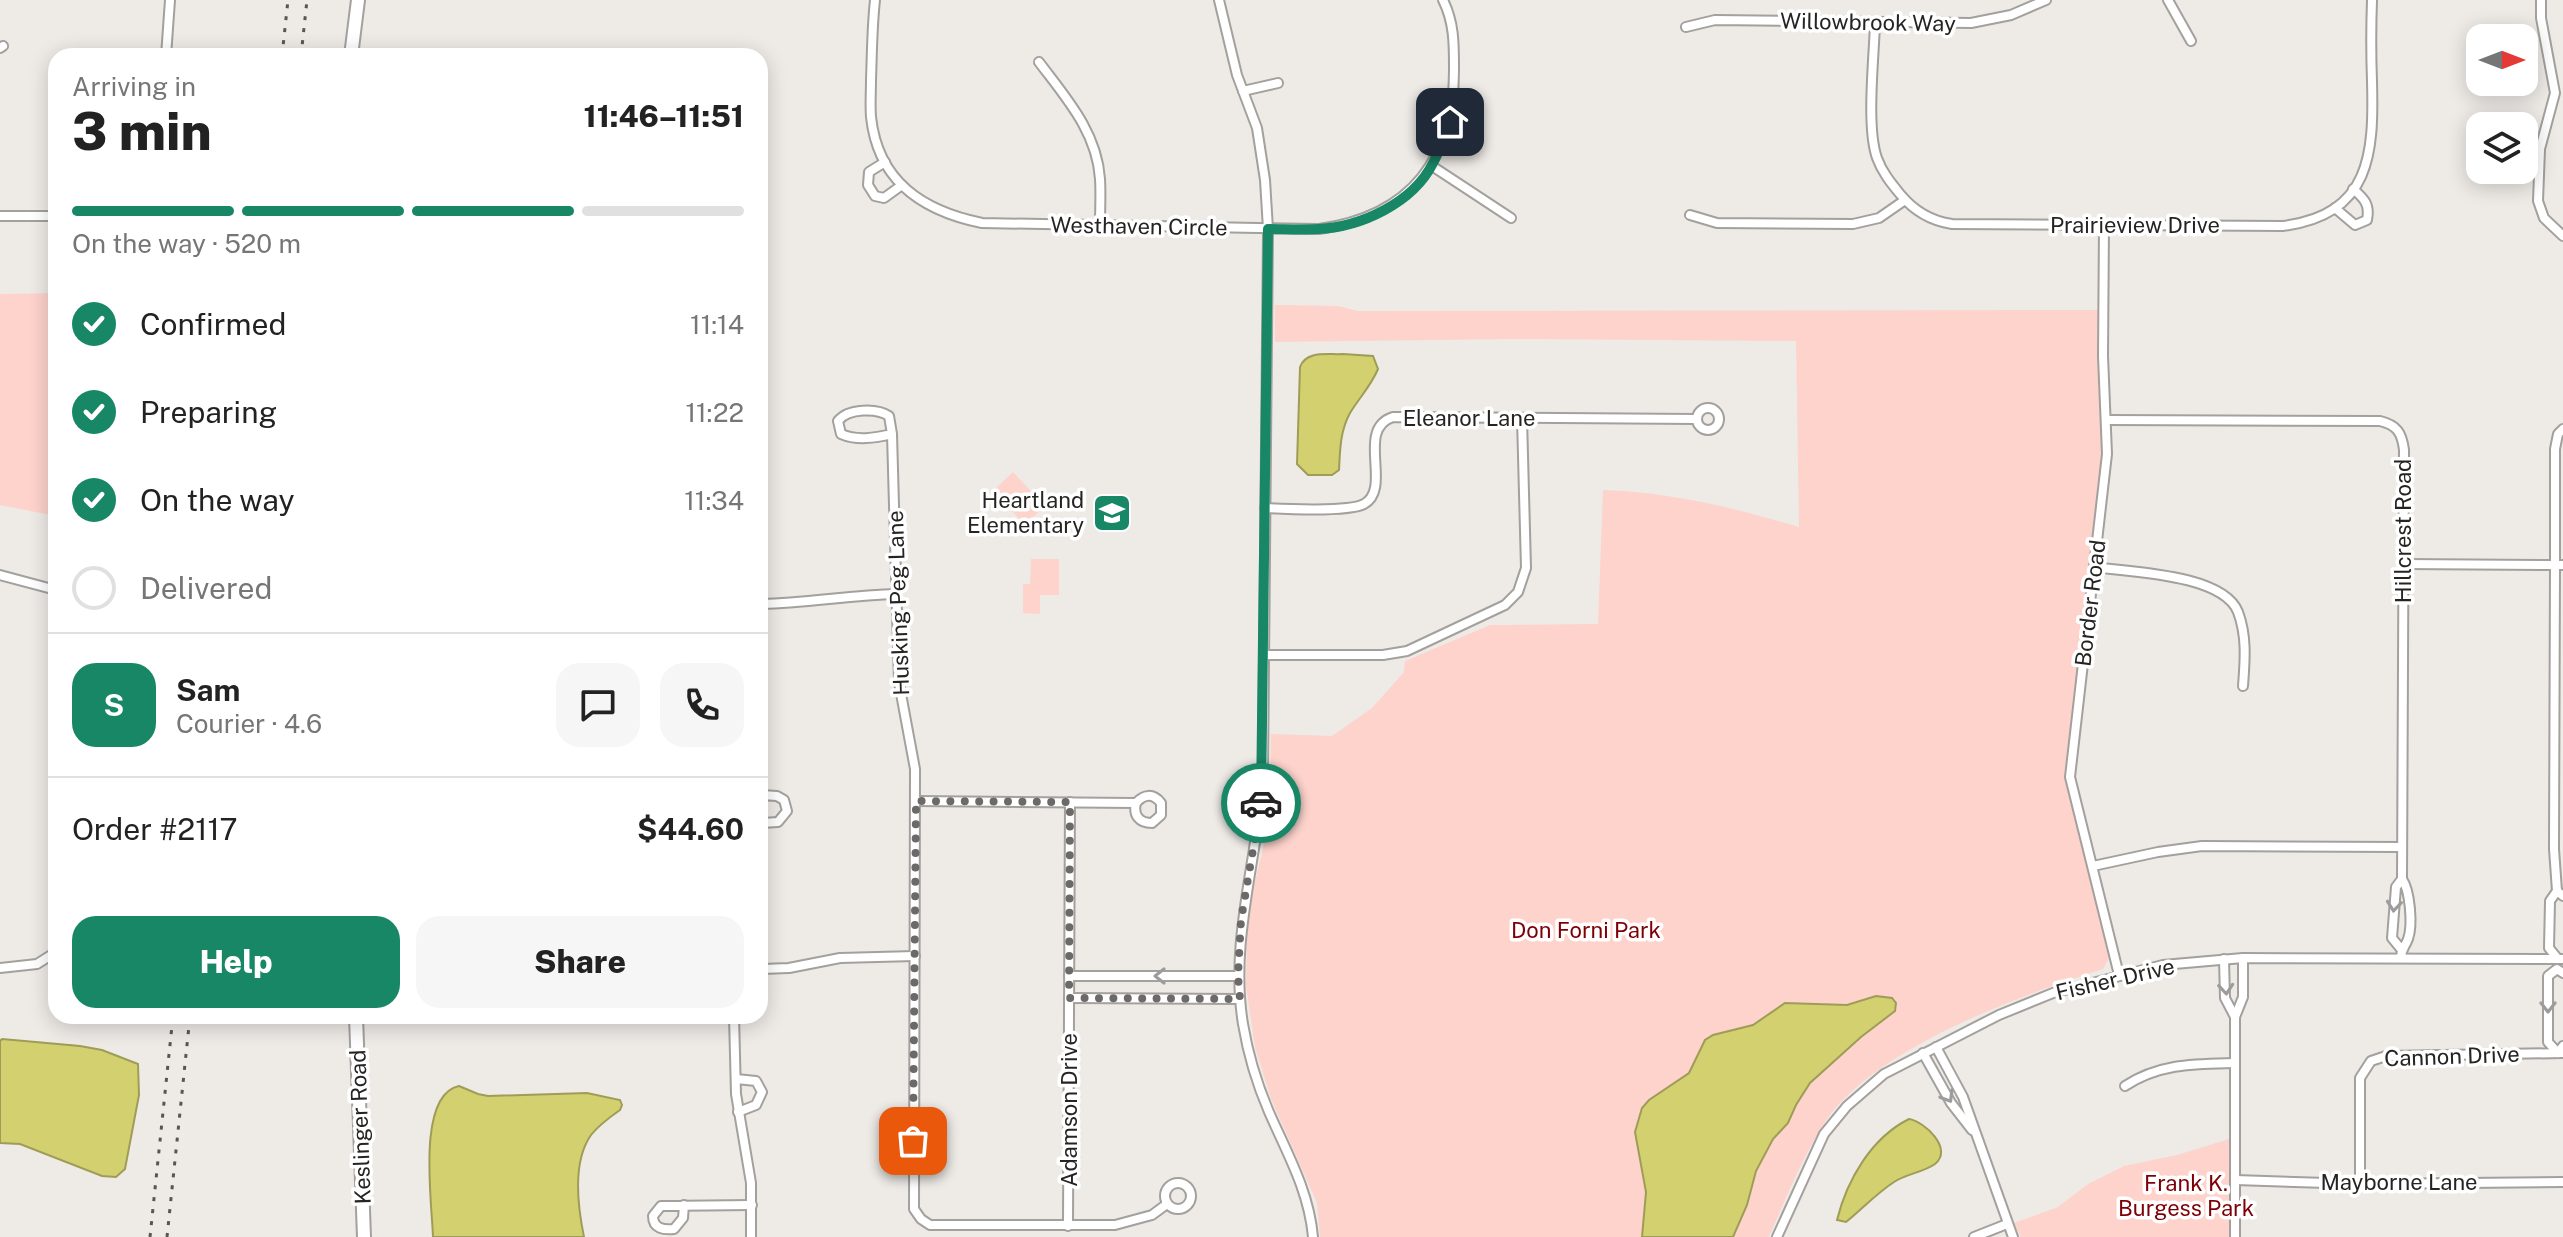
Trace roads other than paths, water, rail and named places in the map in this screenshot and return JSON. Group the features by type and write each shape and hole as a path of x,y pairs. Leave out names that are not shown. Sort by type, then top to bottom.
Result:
{"main road":[{"path":"352,48 358,0"},
{"name":"Keslinger Road","path":"356,1024 364,1237"}],"street":[{"path":"167,48 170,0"},
{"name":"Westhaven Circle","path":"875,0 871,117 885,162 902,185 925,205 954,217 982,223 1268,229 1319,229 1363,220 1389,208 1411,192 1432,166 1450,122 1455,94 1454,31 1443,0"},
{"path":"1219,0 1223,25 1257,128 1268,229 1261,803 1241,920 1238,976 1249,1053 1258,1083 1304,1191 1313,1237"},
{"name":"Willowbrook Way","path":"1686,27 1715,20 1950,24 2011,15 2046,0"},
{"path":"2168,0 2191,41"},
{"name":"Prairieview Drive","path":"1875,23 1873,144 1880,167 1905,200 1927,218 1952,224 2283,226 2315,219 2335,208 2353,189 2366,167 2371,149 2372,0"},
{"path":"2541,0 2541,18 2555,93 2540,149 2538,201 2544,218 2563,236"},
{"path":"1039,62 1080,115 1094,143 1100,178 1100,224"},
{"path":"1243,91 1278,83"},
{"path":"885,162 869,172 868,185 875,196 884,198 902,185"},
{"path":"1432,166 1511,218"},
{"path":"2335,208 2355,225 2367,220 2369,208 2353,189"},
{"path":"1690,215 1717,223 1853,224 1879,218 1905,200"},
{"path":"0,216 48,216"},
{"name":"Border Road","path":"2104,225 2103,356 2107,454 2070,777 2119,975"},
{"path":"849,413 886,413 892,434 864,439 848,437 841,434 838,421 842,415 849,413"},
{"name":"Eleanor Lane","path":"1265,508 1352,508 1367,502 1375,485 1376,436 1386,419 1400,416 1697,419"},
{"path":"1264,655 1398,654 1491,614 1512,600 1526,568 1522,418"},
{"name":"Hillcrest Road","path":"2107,420 2380,421 2390,423 2402,437 2402,879 2407,887 2409,909 2408,938 2401,954"},
{"path":"2561,1050 2548,1042 2548,976 2561,963 2549,948 2550,901 2560,893 2559,565 2555,449 2558,434 2563,429"},
{"name":"Husking Peg Lane","path":"892,434 899,683 914,759 916,801 914,1209 930,1225 1068,1226 1115,1225 1152,1215 1167,1204"},
{"path":"2403,564 2559,565"},
{"path":"2094,567 2191,581 2217,589 2237,609 2246,647 2243,686"},
{"path":"0,575 48,588"},
{"path":"768,604 896,594"},
{"path":"768,795 784,800 787,811 778,822 768,823"},
{"path":"916,801 1136,803"},
{"name":"Adamson Drive","path":"1068,1226 1070,802"},
{"path":"2093,866 2202,846 2402,847"},
{"name":"Hillcrest Road","path":"2401,954 2392,938 2396,887 2402,879"},
{"name":"Fisher Drive","path":"1777,1237 1824,1134 1847,1106 1884,1074 2025,1003 2163,965 2224,959 2401,954 2561,963"},
{"path":"768,969 840,958 915,956"},
{"path":"0,968 37,964 48,957"},
{"path":"2235,1237 2235,1017 2243,997 2243,958"},
{"path":"2224,959 2225,998 2235,1017"},
{"path":"1069,976 1238,976"},
{"path":"1069,998 1240,999"},
{"path":"734,1024 738,1112 751,1183 751,1237"},
{"path":"1936,1047 1963,1097 2013,1237"},
{"name":"Cannon Drive","path":"2360,1184 2360,1078 2371,1061 2386,1056 2561,1050"},
{"path":"1923,1053 1951,1103 1977,1138"},
{"path":"2125,1086 2155,1070 2186,1064 2235,1063"},
{"path":"736,1079 756,1081 762,1092 756,1105 738,1112"},
{"name":"Mayborne Lane","path":"2235,1180 2360,1184 2563,1182"},
{"path":"684,1205 752,1205"},
{"path":"1974,1237 2007,1224"},
{"path":"996,1226 996,1237"},
{"path":"1010,1226 1010,1237"}],"railway":[{"path":"283,48 288,0"},
{"path":"302,48 307,0"},
{"path":"150,1237 172,1024"},
{"path":"167,1237 189,1024"}],"place":[{"name":"Heartland Elementary","path":"1112,513"}],"park label":[{"name":"Don Forni Park","path":"1586,930"},
{"name":"Frank K. Burgess Park","path":"2186,1196"}]}
